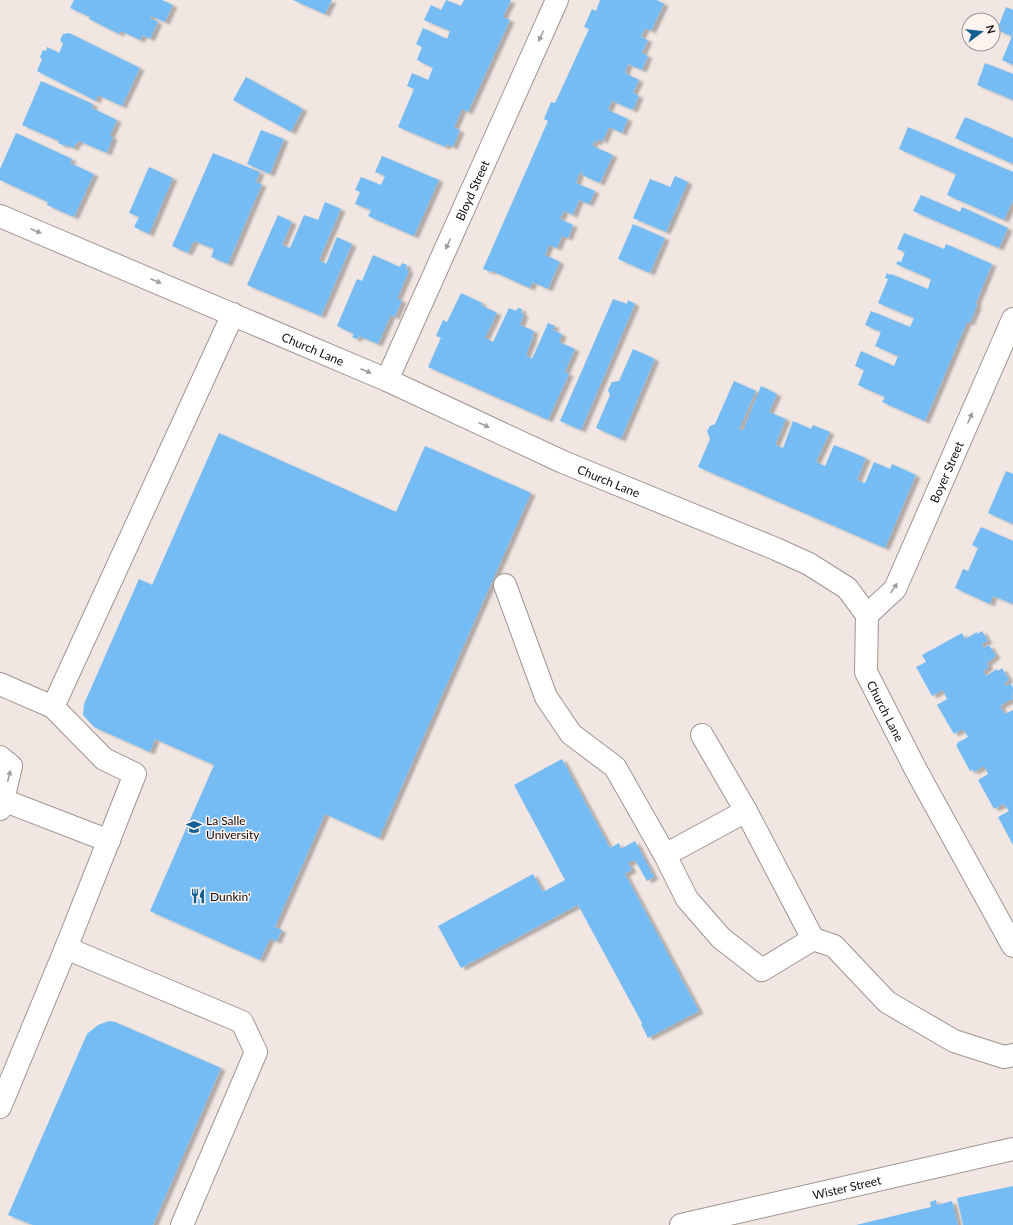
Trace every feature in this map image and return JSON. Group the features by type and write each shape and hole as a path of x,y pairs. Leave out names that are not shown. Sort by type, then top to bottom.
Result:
{"street":[{"name":"Bloyd Street","path":"387,380 557,0"},
{"name":"Church Lane","path":"0,216 387,380 563,462 809,564 848,588 867,615 866,672 916,770 1013,946"},
{"path":"53,707 233,314"},
{"name":"Boyer Street","path":"867,615 895,589 1013,319"},
{"path":"505,585 546,697 571,734 615,767 665,855 687,899 721,938 762,970 812,939"},
{"path":"0,684 53,707 104,759 135,774 66,948 0,1107"},
{"path":"702,735 746,811 812,939 834,946 887,1002 914,1018 954,1041 1004,1057 1013,1055"},
{"path":"0,756 11,766 1,805 109,841"},
{"path":"665,855 746,811"},
{"path":"66,948 242,1022 256,1052 182,1225"},
{"name":"Wister Street","path":"681,1225 1013,1148"}],"building":[{"path":"74,0 162,0 173,5 165,22 151,16 150,18 158,22 150,39 143,35 140,40 121,31 119,34 89,19 90,17 70,8"},
{"path":"293,0 332,0 325,14"},
{"path":"446,0 461,6 464,0 511,0 503,17 510,20 468,112 462,109 454,128 460,130 453,147 447,144 446,147 398,127 414,89 407,86 412,73 428,80 433,68 417,60 422,47 416,44 423,28 447,39 450,31 424,20 431,5 441,10"},
{"path":"600,0 657,0 664,4 651,31 645,28 641,37 648,40 642,53 648,56 642,70 628,64 625,73 639,80 633,93 639,96 633,110 612,101 608,110 628,119 622,133 609,127 603,141 599,139 597,143 594,141 593,146 613,155 600,183 582,175 583,173 580,172 576,183 595,191 589,204 579,200 573,215 564,211 560,219 573,225 568,238 562,236 557,248 549,245 545,255 560,262 548,289 533,282 530,288 492,271 483,269 548,121 544,119 551,102 555,103 589,29 584,27 592,9 596,11"},
{"path":"1006,7 1013,10 1013,65 1002,60 1012,36 1001,32 1001,20"},
{"path":"69,33 140,68 122,106 98,95 96,101 37,71 42,59 40,57 43,50 46,51 47,47 59,53 63,44 60,40 63,34"},
{"path":"985,63 1013,74 1013,100 977,85"},
{"path":"246,77 303,109 291,132 233,100"},
{"path":"41,81 93,104 92,108 117,120 110,136 113,137 107,153 79,141 77,144 76,143 74,148 65,146 58,143 59,141 22,125"},
{"path":"965,117 1013,138 1013,164 955,138"},
{"path":"908,127 1013,172 1013,200 1004,220 947,195 956,174 899,149"},
{"path":"261,130 284,139 270,174 247,164"},
{"path":"16,133 72,159 70,163 94,174 74,217 47,205 48,202 0,180 0,169"},
{"path":"213,153 260,172 256,182 262,184 228,264 211,257 214,249 194,241 188,253 172,246"},
{"path":"382,156 439,180 414,236 368,216 371,210 355,204 360,192 355,190 361,177 381,185 385,176 375,172"},
{"path":"149,167 173,178 149,234 134,227 139,217 129,213"},
{"path":"675,176 688,182 666,232 633,218 650,179 670,187"},
{"path":"921,195 960,212 962,207 1008,228 999,248 913,211"},
{"path":"325,202 341,209 319,260 326,264 337,237 352,244 321,316 247,285 278,215 292,222 282,245 290,248 304,215 318,220"},
{"path":"633,224 665,238 650,273 618,259"},
{"path":"904,233 944,249 946,244 992,264 976,303 977,306 970,323 967,322 925,421 882,402 885,397 858,385 864,370 855,366 861,351 894,366 898,356 875,346 881,332 865,325 871,311 910,327 914,318 878,303 888,279 885,278 887,273 928,289 931,279 896,264 898,261 901,262 905,252 897,249"},
{"path":"373,255 400,267 402,263 407,265 406,269 409,271 397,299 402,300 395,317 391,315 378,344 359,336 357,339 354,338 352,337 354,334 337,326 357,279 362,281"},
{"path":"461,293 482,303 481,305 497,313 485,338 493,342 509,308 516,311 518,308 522,309 521,313 524,314 520,325 534,331 526,355 532,359 548,323 555,326 553,330 562,334 559,342 575,349 565,372 569,374 548,420 428,367 441,338 436,336 443,320 447,322"},
{"path":"613,299 627,304 628,300 635,304 581,430 560,421"},
{"path":"633,349 655,359 621,439 596,428 610,395 608,390 612,382 619,381"},
{"path":"734,381 756,391 739,429 743,430 761,386 777,394 769,412 786,419 775,445 783,448 793,421 811,429 813,425 830,432 816,462 825,466 834,445 866,458 857,480 861,482 865,483 874,462 890,469 892,464 916,475 885,548 698,467 710,439 707,431 710,426 715,424"},
{"path":"219,433 396,512 425,446 531,493 379,838 325,814 275,927 282,930 277,941 270,939 260,960 150,911 214,765 155,739 150,752 94,727 83,715 84,704 139,579 152,585"},
{"path":"1006,471 1013,474 1013,524 988,513"},
{"path":"981,527 1013,541 1013,604 993,596 990,604 955,588 963,569 968,571 978,548 972,545"},
{"path":"982,631 988,641 982,644 984,648 989,645 996,656 987,663 989,667 983,671 986,676 997,669 998,671 1002,668 1009,680 1004,683 1006,686 1010,683 1013,688 1012,699 1000,706 1005,714 1013,710 1013,845 998,817 1009,811 1004,804 994,809 978,780 988,774 984,766 974,772 973,770 970,771 956,745 968,737 963,729 954,734 937,705 947,699 944,693 942,690 932,696 916,667 926,662 922,655 962,633 965,639 977,632 977,634"},
{"path":"562,759 610,848 619,843 621,849 635,841 654,877 647,881 635,860 628,863 632,870 625,874 699,1011 648,1038 641,1024 642,1023 578,905 461,968 438,926 533,874 543,892 565,880 514,785"},
{"path":"109,1021 115,1022 221,1068 153,1225 33,1225 8,1215 87,1034 98,1025"},
{"path":"1013,1186 1013,1225 963,1225 957,1198"},
{"path":"936,1200 937,1205 952,1201 958,1225 856,1225 931,1207 930,1202"}],"place":[{"name":"La Salle University","path":"194,827"},
{"name":"Dunkin'","path":"198,896"}]}
